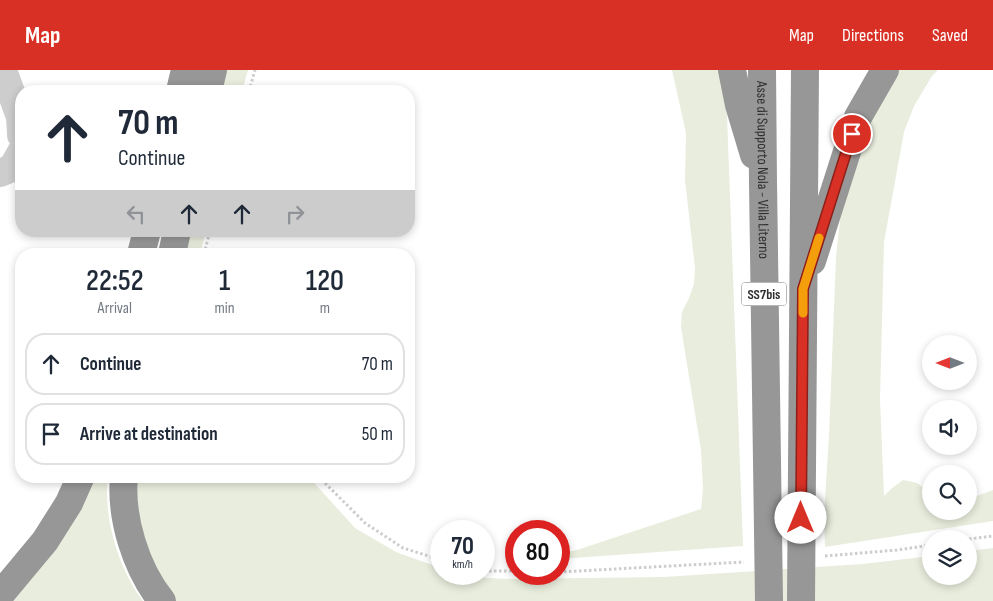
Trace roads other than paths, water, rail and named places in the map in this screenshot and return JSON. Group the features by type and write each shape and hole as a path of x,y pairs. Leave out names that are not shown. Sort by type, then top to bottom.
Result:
{"highway":[{"path":"181,85 185,70"},
{"path":"209,85 213,70"},
{"path":"732,70 739,105 762,182"},
{"name":"Asse di Supporto Nola - Villa Literno","path":"762,70 768,601"},
{"name":"SS7bis","path":"801,601 805,70"},
{"path":"803,289 858,117 885,70"},
{"path":"0,595 45,541 69,503 78,483"},
{"path":"124,483 125,506 136,554 146,576 162,601"}],"lane":[{"path":"3,70 15,104"},
{"path":"0,173 12,168 15,163"}]}
